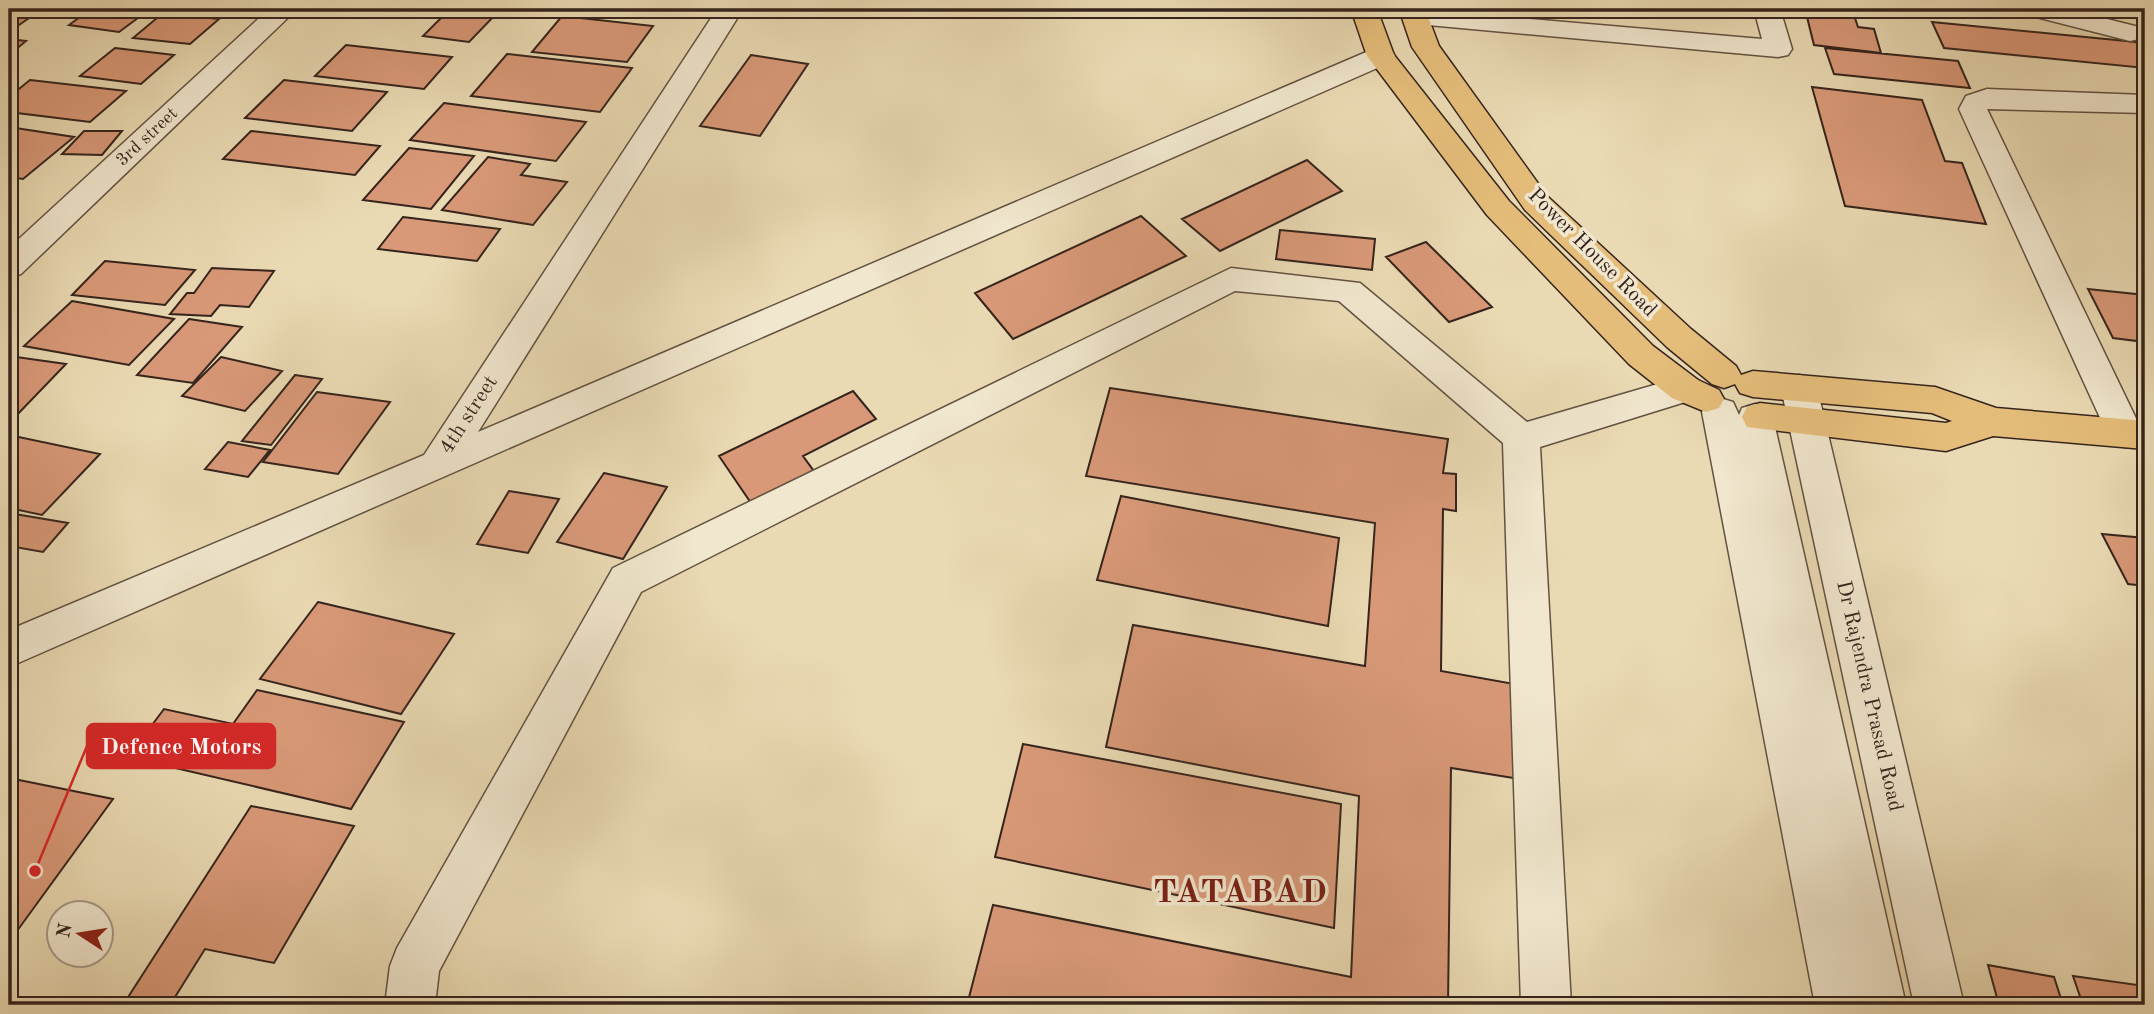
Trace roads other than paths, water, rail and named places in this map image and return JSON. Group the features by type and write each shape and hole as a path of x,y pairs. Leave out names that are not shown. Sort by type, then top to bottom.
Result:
{"main road":[{"path":"1364,9 1381,56 1498,208 1641,355 1729,399 1803,405 1946,437 1993,422 2135,434"},
{"name":"Power House Road","path":"1414,13 1426,47 1536,203 1679,338 1729,399"}],"street":[{"name":"3rd street","path":"9,266 284,9"},
{"name":"4th street","path":"9,649 437,465 730,9"},
{"path":"1414,13 1778,49 1767,9"},
{"path":"2037,9 2130,33"},
{"path":"437,465 1381,56"},
{"path":"2135,434 1973,110 1976,102 1987,98 2145,104"},
{"path":"410,1005 415,967 627,580 1231,279 1348,291 1521,439 1546,1005"},
{"path":"1521,439 1614,413 1729,399 1791,668 1881,1005"},
{"name":"Dr Rajendra Prasad Road","path":"1803,405 1939,1005"},
{"path":"1791,668 1840,1005"}],"place":[{"name":"Defence Motors","path":"35,871"}],"district":[{"name":"TATABAD","path":"1241,893"}]}
